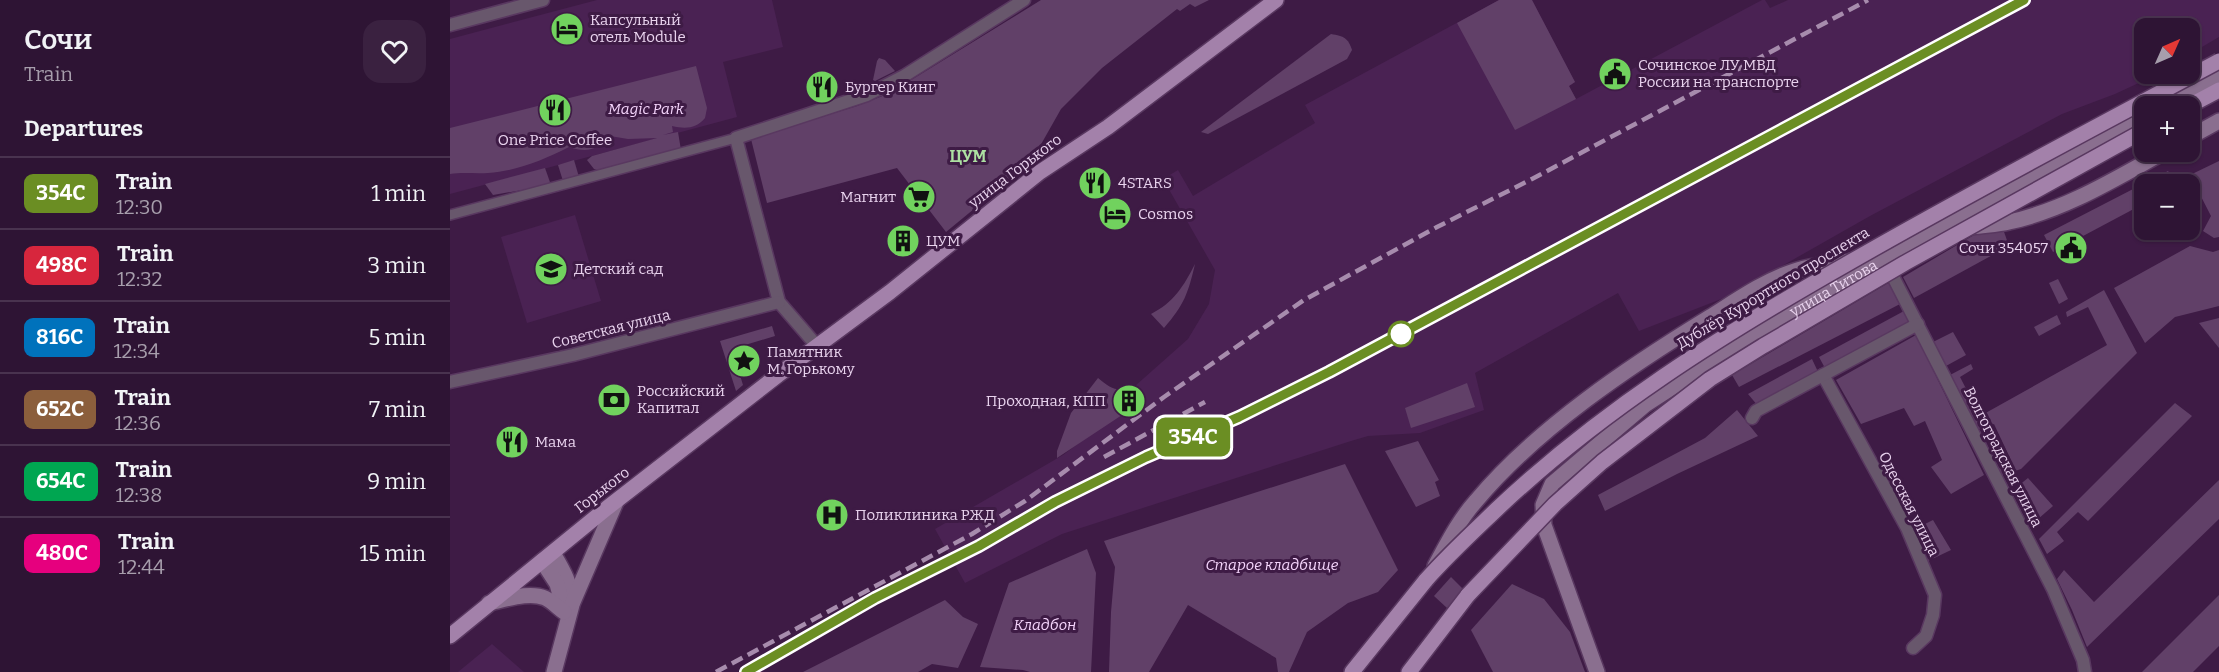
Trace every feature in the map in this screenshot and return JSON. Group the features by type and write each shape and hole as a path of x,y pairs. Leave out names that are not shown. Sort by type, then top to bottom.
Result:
{"main road":[{"name":"улица Горького","path":"778,375 890,292 1040,172 1108,127 1276,0"},
{"name":"Дублёр Курортного проспекта","path":"1352,672 1440,564 1531,477 1580,436 1693,355 1747,321 1890,239 2219,61"},
{"path":"2181,96 2219,76"},
{"path":"2200,100 2219,90"},
{"name":"улица Титова","path":"1597,672 1544,525 1542,511 1552,484 1645,405 1753,335 1886,258 2134,121"},
{"path":"2200,132 2218,124"},
{"path":"1409,672 1468,595 1515,545 1586,476 1710,379 1773,340 2134,136"},
{"path":"1972,227 2008,223 2060,205 2098,188 2146,162"},
{"path":"1426,580 1461,521 1490,485 1578,406 1651,353 1766,283 1794,271 1886,258"},
{"name":"Горького","path":"450,636 778,375"},
{"path":"554,672 567,614 616,502"},
{"path":"547,557 567,614"},
{"path":"489,603 538,596 546,598 567,614"}],"street":[{"path":"450,25 543,0"},
{"path":"450,215 736,138 867,95 904,76 1024,0"},
{"path":"736,138 779,302 817,346"},
{"name":"Волгоградская улица","path":"1886,258 2053,589 2083,660 2085,672"},
{"name":"Советская улица","path":"450,382 582,353 779,302"},
{"path":"1752,418 1756,411 1918,324"},
{"name":"Одесская улица","path":"1824,375 1907,528 1935,596 1933,615 1926,636 1913,648"}],"shaded area":[{"path":"597,0 772,0 783,47 723,62 737,117 450,194 450,39"},
{"path":"1499,0 1532,0 1575,82 1569,86 1576,99 1762,0 1765,0 1770,8 1788,0 2219,0 2219,37 2200,48 2200,18 2134,18 2134,84 2136,84 2062,114 1870,216 1729,296 1639,331 1618,293 1475,373 1484,410 1420,433 1368,436 1062,534 965,583 935,529 1063,455 1142,396 1135,386 1188,339 1209,304 1215,270 1163,179 1178,170 1193,196 1315,123 1305,105"},
{"name":"Детский сад","path":"575,215 601,301 527,323 501,237"},
{"path":"492,644 524,672 458,672"}],"green space":[{"path":"1041,0 1209,0 1195,7 1190,4 1180,11 1177,9 1102,68 1061,109 1031,162 946,232 897,168 767,203 751,139 857,106 890,93"},
{"path":"1499,0 1532,0 1575,82 1569,86 1576,99 1515,130 1457,23"},
{"path":"1331,34 1342,37 1349,43 1352,50 1347,59 1208,134 1201,132"},
{"path":"879,58 885,60 895,71 875,81 873,80"},
{"name":"Magic Park","path":"696,66 707,108 705,118 690,127 672,126 673,132 663,135 678,132 681,150 600,171 594,169 587,160 592,156 657,138 628,139 610,136 592,149 581,150 569,147 509,170 450,174 450,128"},
{"path":"574,160 579,177 563,181 558,165"},
{"path":"2219,161 2219,237 2214,238 2203,231 2211,216 2200,195 2200,174 2192,174"},
{"path":"545,168 551,185 493,195 485,184"},
{"path":"2134,189 2134,209 2053,252 2044,235"},
{"path":"2003,229 2009,246 1914,298 1903,277 1974,235"},
{"path":"2190,246 2213,252 2219,250 2219,306 2175,317 2145,343 2114,288"},
{"path":"1195,264 1184,299 1164,328 1151,314 1166,305 1177,293"},
{"path":"2058,279 2068,299 2059,304 2049,283"},
{"path":"1890,282 1902,303 1739,387 1732,375"},
{"path":"2104,290 2137,353 2021,469 2000,476 1998,469 2011,460 1994,424 1977,430 1950,375 1971,364 1973,369 1960,377 1978,412 1982,415 2107,345 2088,307 2067,317 2066,312"},
{"path":"1904,311 1911,323 1826,370 1819,357"},
{"path":"2057,315 2061,324 2039,336 2034,327"},
{"path":"2219,318 2219,348 2199,323"},
{"path":"772,326 775,336 732,349 743,385 736,391 720,341"},
{"path":"1953,332 1966,355 1946,366 1933,342"},
{"path":"1916,335 1984,475 1951,494 1931,467 1942,460 1925,421 1914,426 1904,408 1861,424 1836,380"},
{"path":"1812,359 1819,374 1758,406 1748,394"},
{"path":"1098,378 1115,389 1135,386 1142,396 1122,415 1057,458 1057,451 1071,413"},
{"path":"1467,383 1475,407 1411,428 1405,408"},
{"path":"2175,403 2192,416 2088,521 2078,512 2057,532 2064,541 2047,554 2039,539"},
{"path":"1737,410 1758,436 1605,511 1598,495 1705,438"},
{"path":"1418,441 1439,480 1435,482 1440,496 1416,507 1385,451"},
{"name":"Старое кладбище","path":"1345,464 1398,570 1378,592 1348,603 1307,632 1289,672 1278,672 1276,658 1188,605 1149,672 1109,672 1115,567 1104,541"},
{"path":"2028,478 2053,506 2030,526 2013,490"},
{"path":"2219,480 2219,519 2087,647 2057,579 2064,570 2094,602"},
{"path":"1933,520 1951,550 1928,561 1913,530"},
{"name":"Кладбон","path":"1087,549 1096,573 1091,672 1030,672 980,667 1009,583"},
{"path":"1451,577 1464,590 1447,608 1434,596"},
{"path":"1512,584 1544,599 1570,632 1585,672 1493,672 1471,630"},
{"path":"2219,595 2219,646 2193,672 2142,672"},
{"path":"945,600 963,617 978,624 958,668 932,664 918,672 803,672"}],"railway":[{"path":"716,672 972,534 1025,501 1164,397 1304,300 1437,227 1532,179 1868,0"},
{"path":"746,672 875,598 979,546 1055,502 1146,457 1239,417 1329,372 2024,0"},
{"path":"1104,457 1205,402"}],"train":[{"name":"354С","path":"746,672 875,598 979,546 1055,502 1146,457 1239,417 1329,372 2024,0"}],"place":[{"name":"Капсульный отель Module","path":"567,29"},
{"name":"Сочинское ЛУ МВД России на транспорте","path":"1615,74"},
{"name":"Бургер Кинг","path":"822,87"},
{"name":"One Price Coffee","path":"555,110"},
{"name":"4STARS","path":"1095,183"},
{"name":"Магнит","path":"919,197"},
{"name":"Cosmos","path":"1115,214"},
{"name":"ЦУМ","path":"903,241"},
{"name":"Сочи 354057","path":"2071,248"},
{"name":"Детский сад","path":"551,269"},
{"name":"Памятник М. Горькому","path":"744,361"},
{"name":"Российский Капитал","path":"614,400"},
{"name":"Проходная, КПП","path":"1129,401"},
{"name":"Мама","path":"512,442"},
{"name":"Поликлиника РЖД","path":"832,515"}],"district":[{"name":"ЦУМ","path":"968,156"}]}
